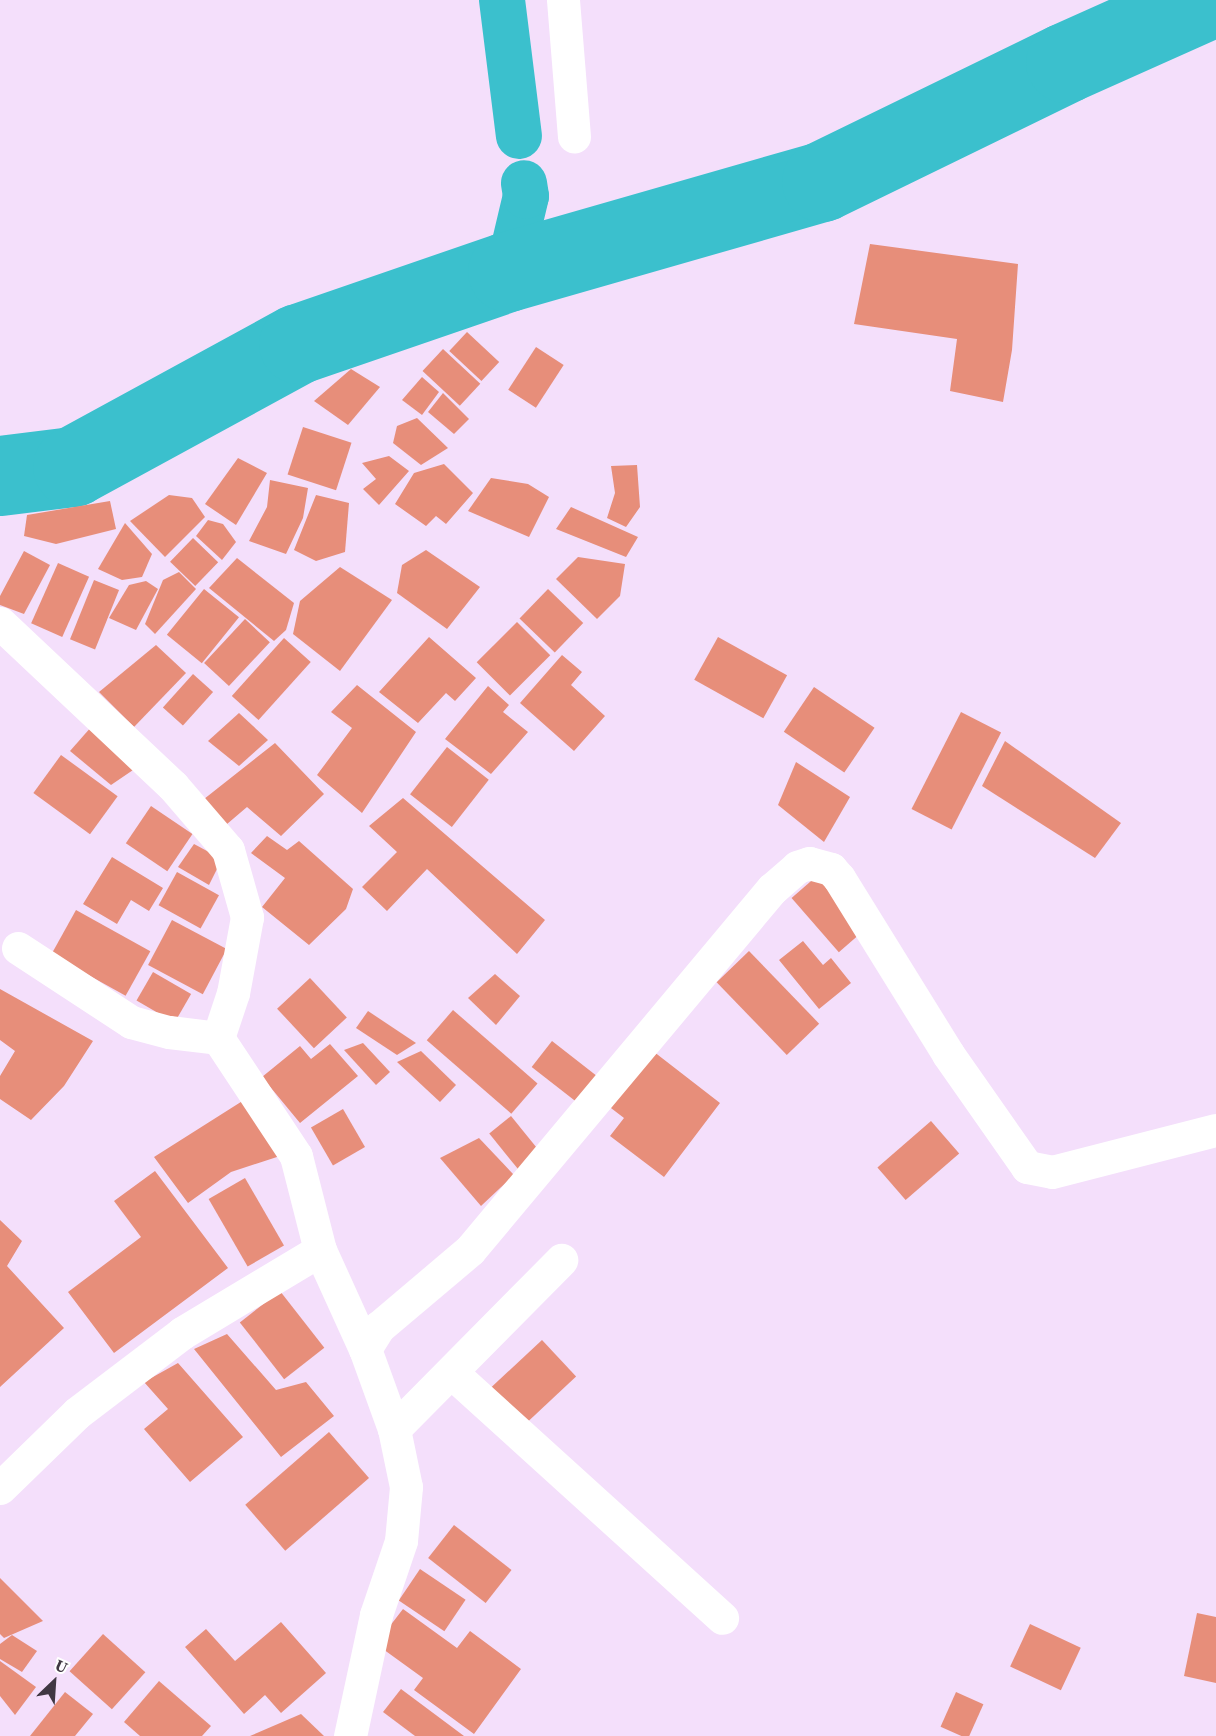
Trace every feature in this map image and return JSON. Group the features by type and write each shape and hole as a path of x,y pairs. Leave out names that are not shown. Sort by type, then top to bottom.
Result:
{"street":[{"path":"563,0 574,137"},
{"path":"0,623 173,786 228,850 247,917 233,993 218,1038"},
{"path":"365,1349 379,1327 470,1250 772,889 796,867 809,863 831,870 839,878 948,1054 1027,1167 1052,1172 1216,1130"},
{"path":"18,948 131,1022 169,1032 218,1038 296,1156 320,1250 365,1349 394,1429 406,1487 401,1541 376,1615 350,1736"},
{"path":"0,1488 77,1413 182,1333 320,1250"},
{"path":"394,1429 561,1260"},
{"path":"451,1372 722,1618"}],"building":[{"path":"870,244 1018,264 1012,350 1003,402 950,391 957,339 854,324"},
{"path":"467,332 499,362 481,381 449,351"},
{"path":"536,347 564,365 536,408 508,390"},
{"path":"443,349 480,384 460,406 423,371"},
{"path":"351,369 380,387 348,425 314,401"},
{"path":"422,377 439,392 422,415 402,400"},
{"path":"443,393 469,419 454,434 428,412"},
{"path":"417,418 448,448 421,465 393,443 397,426"},
{"path":"303,427 352,443 336,490 288,475"},
{"path":"389,456 409,471 379,505 363,489 376,479 362,463"},
{"path":"238,458 267,473 236,525 205,504"},
{"path":"444,464 473,493 446,524 436,516 426,526 395,504 414,473"},
{"path":"637,465 640,507 626,527 607,518 615,493 611,466"},
{"path":"491,478 528,484 549,497 529,537 468,511"},
{"path":"270,480 308,488 303,518 286,554 249,541 267,507"},
{"path":"169,495 192,498 205,517 165,557 130,521"},
{"path":"316,495 349,503 345,552 316,561 294,550"},
{"path":"110,501 116,529 56,544 24,536 27,515"},
{"path":"571,507 638,537 626,557 556,529"},
{"path":"208,520 223,524 236,542 222,560 196,536"},
{"path":"125,523 152,554 142,577 122,580 98,569"},
{"path":"193,538 218,562 195,586 170,562"},
{"path":"426,550 480,587 447,629 397,593 402,565"},
{"path":"24,551 50,565 24,614 0,605 0,596"},
{"path":"578,557 625,564 620,596 597,619 556,579"},
{"path":"237,558 294,603 286,630 274,641 209,588"},
{"path":"58,563 89,577 62,637 31,623"},
{"path":"340,567 392,600 340,671 293,634 300,601"},
{"path":"179,572 196,589 155,634 145,624 163,580"},
{"path":"94,580 119,590 95,649 70,639"},
{"path":"146,581 158,589 136,630 109,618 129,585"},
{"path":"204,589 239,617 202,663 167,635"},
{"path":"548,589 583,623 555,653 520,618"},
{"path":"245,619 270,642 229,686 204,663"},
{"path":"517,622 550,655 510,696 477,662"},
{"path":"429,637 476,678 455,701 446,693 418,723 379,692"},
{"path":"718,637 787,675 763,718 694,680"},
{"path":"284,638 311,662 259,720 232,696"},
{"path":"156,645 186,673 134,727 99,692"},
{"path":"562,655 582,672 571,685 605,716 574,751 520,703"},
{"path":"193,674 213,692 183,726 163,707"},
{"path":"357,685 416,732 362,813 317,775 352,728 331,712"},
{"path":"488,686 509,705 503,712 528,732 491,774 445,739"},
{"path":"814,687 875,728 844,773 784,732"},
{"path":"961,712 1001,732 952,830 912,809"},
{"path":"239,713 268,740 239,766 208,741"},
{"path":"92,726 136,768 111,785 70,751"},
{"path":"1005,741 1121,823 1095,858 982,786"},
{"path":"275,743 324,794 281,836 247,807 220,830 199,803"},
{"path":"447,747 489,780 452,827 410,794"},
{"path":"61,755 118,796 90,834 33,793"},
{"path":"796,762 850,797 824,842 778,805"},
{"path":"403,798 545,920 517,954 427,869 387,911 362,887 397,852 369,826"},
{"path":"151,806 192,834 167,871 126,843"},
{"path":"267,836 287,850 299,841 353,889 346,909 309,945 262,907 285,878 251,853"},
{"path":"194,844 222,859 209,885 178,867"},
{"path":"112,857 163,888 149,911 131,900 117,924 83,904"},
{"path":"177,872 219,895 201,929 159,905"},
{"path":"818,875 865,929 839,952 792,898"},
{"path":"76,910 150,951 126,996 51,955"},
{"path":"172,920 227,949 203,994 148,965"},
{"path":"803,941 823,965 831,958 851,983 819,1009 779,960"},
{"path":"749,951 819,1024 787,1055 717,982"},
{"path":"153,972 191,994 175,1023 136,1001"},
{"path":"495,974 520,996 496,1025 468,998"},
{"path":"310,978 347,1017 314,1048 277,1009"},
{"path":"0,989 93,1041 64,1086 31,1120 0,1099 0,1076 15,1051 0,1040"},
{"path":"453,1010 538,1083 511,1114 427,1040"},
{"path":"368,1011 416,1043 397,1055 356,1028"},
{"path":"552,1041 600,1079 580,1105 532,1067"},
{"path":"363,1043 390,1072 376,1085 344,1050"},
{"path":"330,1044 358,1076 300,1123 262,1077 300,1046 311,1059"},
{"path":"649,1048 720,1103 664,1177 610,1136 624,1118 607,1105"},
{"path":"421,1051 456,1085 440,1102 397,1062"},
{"path":"244,1100 280,1156 231,1172 188,1203 154,1157"},
{"path":"343,1109 365,1147 333,1166 311,1128"},
{"path":"511,1116 540,1152 518,1169 489,1134"},
{"path":"931,1121 959,1153 906,1200 877,1168"},
{"path":"479,1138 514,1175 481,1206 440,1158"},
{"path":"155,1171 228,1268 114,1353 68,1292 141,1237 114,1201"},
{"path":"245,1178 284,1246 248,1267 209,1199"},
{"path":"0,1220 22,1241 7,1266 64,1328 0,1387"},
{"path":"280,1291 324,1348 284,1379 240,1322"},
{"path":"227,1334 276,1390 306,1382 334,1416 281,1457 194,1349"},
{"path":"542,1340 576,1377 526,1424 492,1387"},
{"path":"178,1363 243,1437 190,1482 144,1429 168,1409 144,1382"},
{"path":"329,1432 369,1478 285,1551 245,1505"},
{"path":"454,1525 512,1570 486,1603 428,1558"},
{"path":"420,1569 466,1600 444,1631 399,1601"},
{"path":"0,1578 43,1621 4,1638 0,1634"},
{"path":"403,1609 457,1648 470,1631 521,1669 474,1734 414,1690 423,1678 376,1644"},
{"path":"1197,1613 1216,1617 1216,1683 1184,1676"},
{"path":"281,1622 326,1673 281,1713 265,1695 244,1714 185,1647 206,1629 235,1661"},
{"path":"1030,1624 1081,1648 1061,1690 1010,1667"},
{"path":"103,1634 145,1672 112,1709 70,1671"},
{"path":"12,1635 37,1651 22,1672 0,1659 0,1644"},
{"path":"0,1661 36,1687 15,1715 0,1696"},
{"path":"159,1681 211,1726 202,1736 140,1736 124,1722"},
{"path":"401,1689 464,1736 415,1736 383,1712"},
{"path":"65,1692 93,1714 75,1736 30,1736"},
{"path":"956,1692 983,1704 969,1736 961,1736 941,1727"},
{"path":"301,1714 324,1736 250,1736"}],"waterway":[{"path":"502,0 519,136"},
{"path":"0,476 73,467 299,344 508,272 822,182 1066,63 1207,0"},
{"path":"508,272 526,196 524,183"}]}
